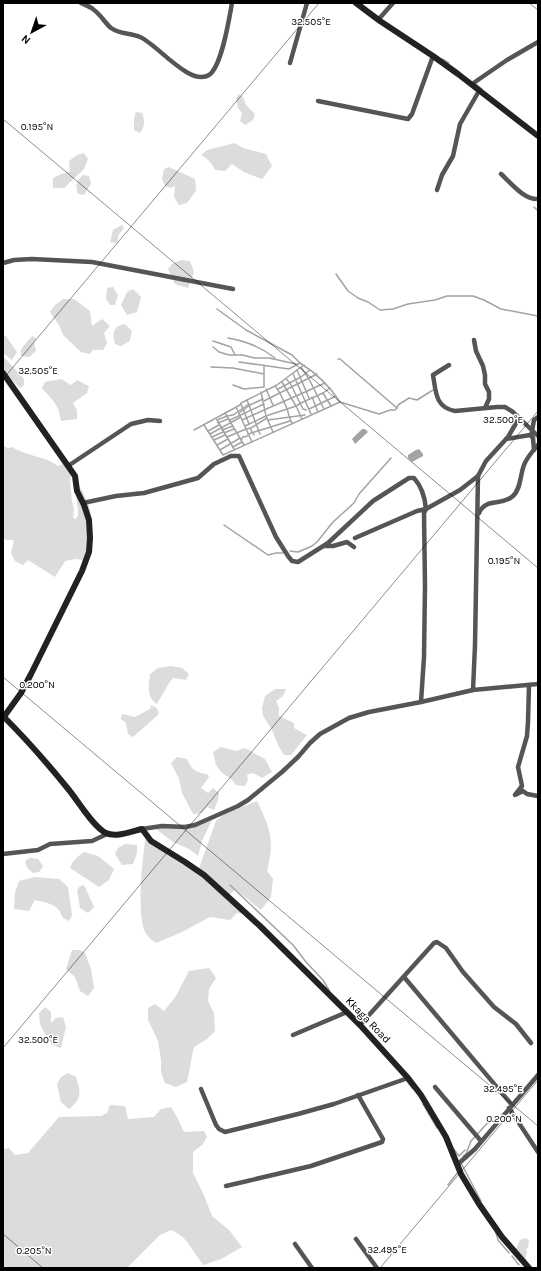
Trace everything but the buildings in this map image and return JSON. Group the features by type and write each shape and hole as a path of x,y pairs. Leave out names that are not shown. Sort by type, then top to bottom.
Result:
{"street":[{"path":"81,3 94,10 110,27 115,30 140,36 155,46 181,69 202,78 213,71 220,57 228,29 232,3"},
{"path":"290,63 307,3"},
{"path":"356,3 378,20 472,84 538,136"},
{"path":"378,20 393,3"},
{"path":"472,84 506,60 538,42"},
{"path":"318,101 408,119 412,114 433,56"},
{"path":"437,190 442,175 453,156 460,124 479,91"},
{"path":"501,174 525,196 532,199 538,199"},
{"path":"3,263 14,260 32,259 92,262 233,289"},
{"path":"474,340 476,351 486,375 485,384 489,392 489,399 485,408"},
{"path":"449,365 433,375 438,400 441,405 448,410 455,411 505,408 513,412 538,436"},
{"path":"3,373 75,476 77,491 83,502 89,520 90,538 89,552 82,570 21,693 3,717 45,760 96,824 107,834"},
{"path":"534,450 531,430 534,420 538,417"},
{"path":"355,538 426,509 460,490 478,476 486,462 506,439 519,418"},
{"path":"68,466 131,424 148,420 160,421"},
{"path":"506,439 530,435 532,437"},
{"path":"478,515 481,508 486,504 502,502 514,495 519,488 524,464 538,445"},
{"path":"83,502 144,493 198,478 209,468 231,456 239,456 276,537 292,561 298,562 328,543 373,501 409,478 414,478 420,484 425,498 426,509 424,517 424,657 421,702"},
{"path":"473,690 478,476"},
{"path":"323,546 333,546 347,542 354,547"},
{"path":"3,854 38,850 50,844 92,841 107,834 115,835 162,826 185,827 195,825 248,800 282,772 320,734 349,718 367,712 473,690 538,684"},
{"path":"529,685 527,736 518,767 522,786 515,795 523,791 528,794 538,796"},
{"name":"Kkaga Road","path":"142,829 151,841 204,875 260,926 360,1025 408,1078 421,1095 446,1137 461,1174 502,1237 529,1268"},
{"path":"360,1025 434,943 437,942 446,948 463,972 494,1007 516,1024 531,1043"},
{"path":"404,977 510,1107 538,1152"},
{"path":"293,1035 347,1012"},
{"path":"458,1164 475,1149 538,1075"},
{"path":"201,1089 216,1125 219,1129 225,1132 334,1104 408,1078"},
{"path":"435,1087 481,1141"},
{"path":"226,1186 311,1166 382,1142 383,1139 358,1095"},
{"path":"356,1239 377,1268"},
{"path":"295,1244 312,1268"}],"shaded area":[{"path":"239,94 243,97 246,105 255,114 253,120 245,125 240,121 242,113 238,108 236,98"},
{"path":"136,112 142,113 144,119 144,126 140,133 134,130 134,118"},
{"path":"235,143 243,148 266,154 272,166 262,179 244,172 232,164 225,171 215,170 210,161 201,155 207,150"},
{"path":"84,153 88,159 84,169 64,188 53,188 53,178 70,171 69,161 77,155"},
{"path":"169,167 195,179 196,191 187,203 179,205 174,197 175,186 171,188 165,186 162,179 164,169"},
{"path":"83,175 89,176 91,184 84,195 78,194 77,188 77,183"},
{"path":"122,225 124,228 119,234 117,243 110,242 113,230"},
{"path":"181,260 190,261 194,272 188,288 175,284 168,269 172,264"},
{"path":"113,287 118,295 115,305 110,305 106,299 107,288"},
{"path":"133,289 141,297 137,312 127,315 121,305 127,292"},
{"path":"63,299 74,299 90,311 92,326 102,319 110,326 104,333 107,343 103,350 93,350 90,354 81,352 63,335 59,325 50,312 55,305"},
{"path":"125,324 132,331 130,341 121,346 115,344 114,331 118,326"},
{"path":"3,336 6,336 17,352 12,360 3,353"},
{"path":"32,336 36,338 34,343 36,351 29,357 21,356 21,349"},
{"path":"3,356 24,379 24,385 20,388 11,379 3,367"},
{"path":"61,379 71,385 77,380 89,386 87,393 73,403 77,410 77,419 61,421 57,406 42,388 45,382"},
{"path":"362,429 365,429 368,432 355,444 352,439"},
{"path":"3,446 8,448 12,447 47,460 58,466 63,464 71,475 70,480 74,509 73,518 76,519 78,515 74,482 81,488 89,505 92,521 84,560 75,559 65,561 55,577 28,560 23,565 15,561 11,553 14,540 6,540 3,538"},
{"path":"419,449 423,456 412,462 408,458 408,455"},
{"path":"171,666 182,668 189,674 186,680 173,678 157,704 150,695 150,674 158,668"},
{"path":"275,689 286,689 283,696 276,701 279,708 279,716 294,723 294,728 307,735 291,755 284,755 272,730 263,716 262,708 265,696"},
{"path":"151,705 157,708 159,714 133,737 128,734 126,723 121,719 122,714 135,717 150,709"},
{"path":"221,747 236,751 245,748 265,759 272,772 262,778 253,773 247,775 248,780 245,786 236,785 231,779 221,772 216,765 213,752"},
{"path":"177,757 187,759 194,770 207,774 209,777 201,788 208,793 213,788 219,793 214,810 207,807 202,813 193,814 182,793 179,779 171,763"},
{"path":"257,801 270,834 271,851 267,871 273,879 271,897 261,910 235,889 229,896 248,914 237,913 230,920 210,917 182,932 156,943 147,935 143,927 141,916 141,887 146,834 199,868 216,821 224,814"},
{"path":"213,818 202,841 198,856 189,849 173,842 156,829 169,826 181,827"},
{"path":"125,844 137,845 137,853 133,864 122,865 115,854 118,848"},
{"path":"84,852 98,856 114,869 109,880 99,887 70,868 72,863"},
{"path":"30,858 38,859 43,866 39,872 33,873 27,868 25,861"},
{"path":"35,877 59,879 68,887 72,915 69,921 63,918 58,909 49,903 35,900 29,911 14,909 15,892 19,881"},
{"path":"84,885 94,907 88,913 80,908 77,890 80,886"},
{"path":"72,950 80,950 85,953 91,969 94,988 88,996 80,991 75,977 66,969"},
{"path":"209,968 216,978 209,989 208,1001 214,1013 215,1031 207,1039 194,1047 187,1082 176,1087 165,1083 161,1072 158,1041 148,1020 148,1008 155,1004 164,1011 176,996 189,971"},
{"path":"45,1007 51,1012 51,1023 56,1018 63,1017 66,1027 61,1048 52,1045 40,1024 39,1013"},
{"path":"68,1073 76,1077 79,1087 78,1098 69,1109 61,1102 57,1084 61,1077"},
{"path":"110,1105 125,1106 128,1119 154,1117 161,1109 171,1107 184,1132 204,1131 207,1137 202,1145 193,1152 193,1173 212,1216 229,1230 242,1247 221,1259 204,1265 186,1241 171,1230 160,1235 127,1268 3,1268 3,1150 9,1148 15,1155 28,1153 59,1117 101,1116 107,1113"},
{"path":"526,1238 529,1241 528,1248 526,1249 527,1253 525,1259 520,1260 516,1249 520,1240"}],"waterway":[{"path":"442,59 449,63"},
{"path":"476,84 482,89"},
{"path":"534,207 538,211"},
{"path":"336,274 348,291 380,310 393,309 408,304 435,300 447,296 473,296 501,309 538,316"},
{"path":"217,309 246,330 292,355 300,363"},
{"path":"228,338 253,345 275,358"},
{"path":"213,341 231,347 235,355"},
{"path":"213,347 219,352 229,355 269,358 296,364"},
{"path":"338,359 340,359 397,408"},
{"path":"239,362 289,369 300,363 322,380 340,402"},
{"path":"211,367 233,368 264,374 264,365"},
{"path":"304,365 301,367 309,379 324,409"},
{"path":"194,430 240,405 241,403 277,385 301,367"},
{"path":"297,370 309,398"},
{"path":"278,389 301,377 310,370"},
{"path":"233,385 244,389 264,387 264,374"},
{"path":"293,374 311,414"},
{"path":"264,401 317,374"},
{"path":"286,379 290,383 303,409 306,410"},
{"path":"282,382 302,419"},
{"path":"242,420 325,383"},
{"path":"275,386 279,391 292,423"},
{"path":"245,426 266,416 296,406 330,388"},
{"path":"266,389 273,405"},
{"path":"204,425 223,455 340,402 379,414 390,410 395,410 398,405 409,398 417,400 433,390"},
{"path":"261,392 266,416 273,432"},
{"path":"323,393 331,406"},
{"path":"309,409 336,396"},
{"path":"312,397 318,412"},
{"path":"239,413 250,405 263,399"},
{"path":"247,400 260,434"},
{"path":"241,404 249,424"},
{"path":"217,420 233,415 249,404"},
{"path":"230,420 264,404"},
{"path":"236,407 252,442"},
{"path":"225,413 244,445"},
{"path":"268,420 305,415"},
{"path":"210,434 241,417"},
{"path":"227,437 251,428 267,418"},
{"path":"218,423 228,419"},
{"path":"217,420 234,449"},
{"path":"248,434 290,421"},
{"path":"208,431 219,425"},
{"path":"222,430 233,426"},
{"path":"250,428 254,435"},
{"path":"224,433 234,429"},
{"path":"212,437 223,432"},
{"path":"214,440 225,435"},
{"path":"241,440 243,437 248,436"},
{"path":"220,450 240,438"},
{"path":"217,445 228,439"},
{"path":"233,447 242,442"},
{"path":"290,551 298,552 312,546 317,542 333,522 354,503 359,494 391,458"},
{"path":"224,525 268,555 283,553"},
{"path":"230,885 293,945 323,980 329,990"},
{"path":"406,1080 412,1088"},
{"path":"423,1104 437,1128"},
{"path":"463,1156 466,1154 471,1141 493,1117"},
{"path":"453,1148 459,1156 465,1150"},
{"path":"461,1163 481,1201"},
{"path":"448,1185 458,1172"},
{"path":"496,1233 498,1240 509,1253"},
{"path":"512,1256 519,1265"}]}
